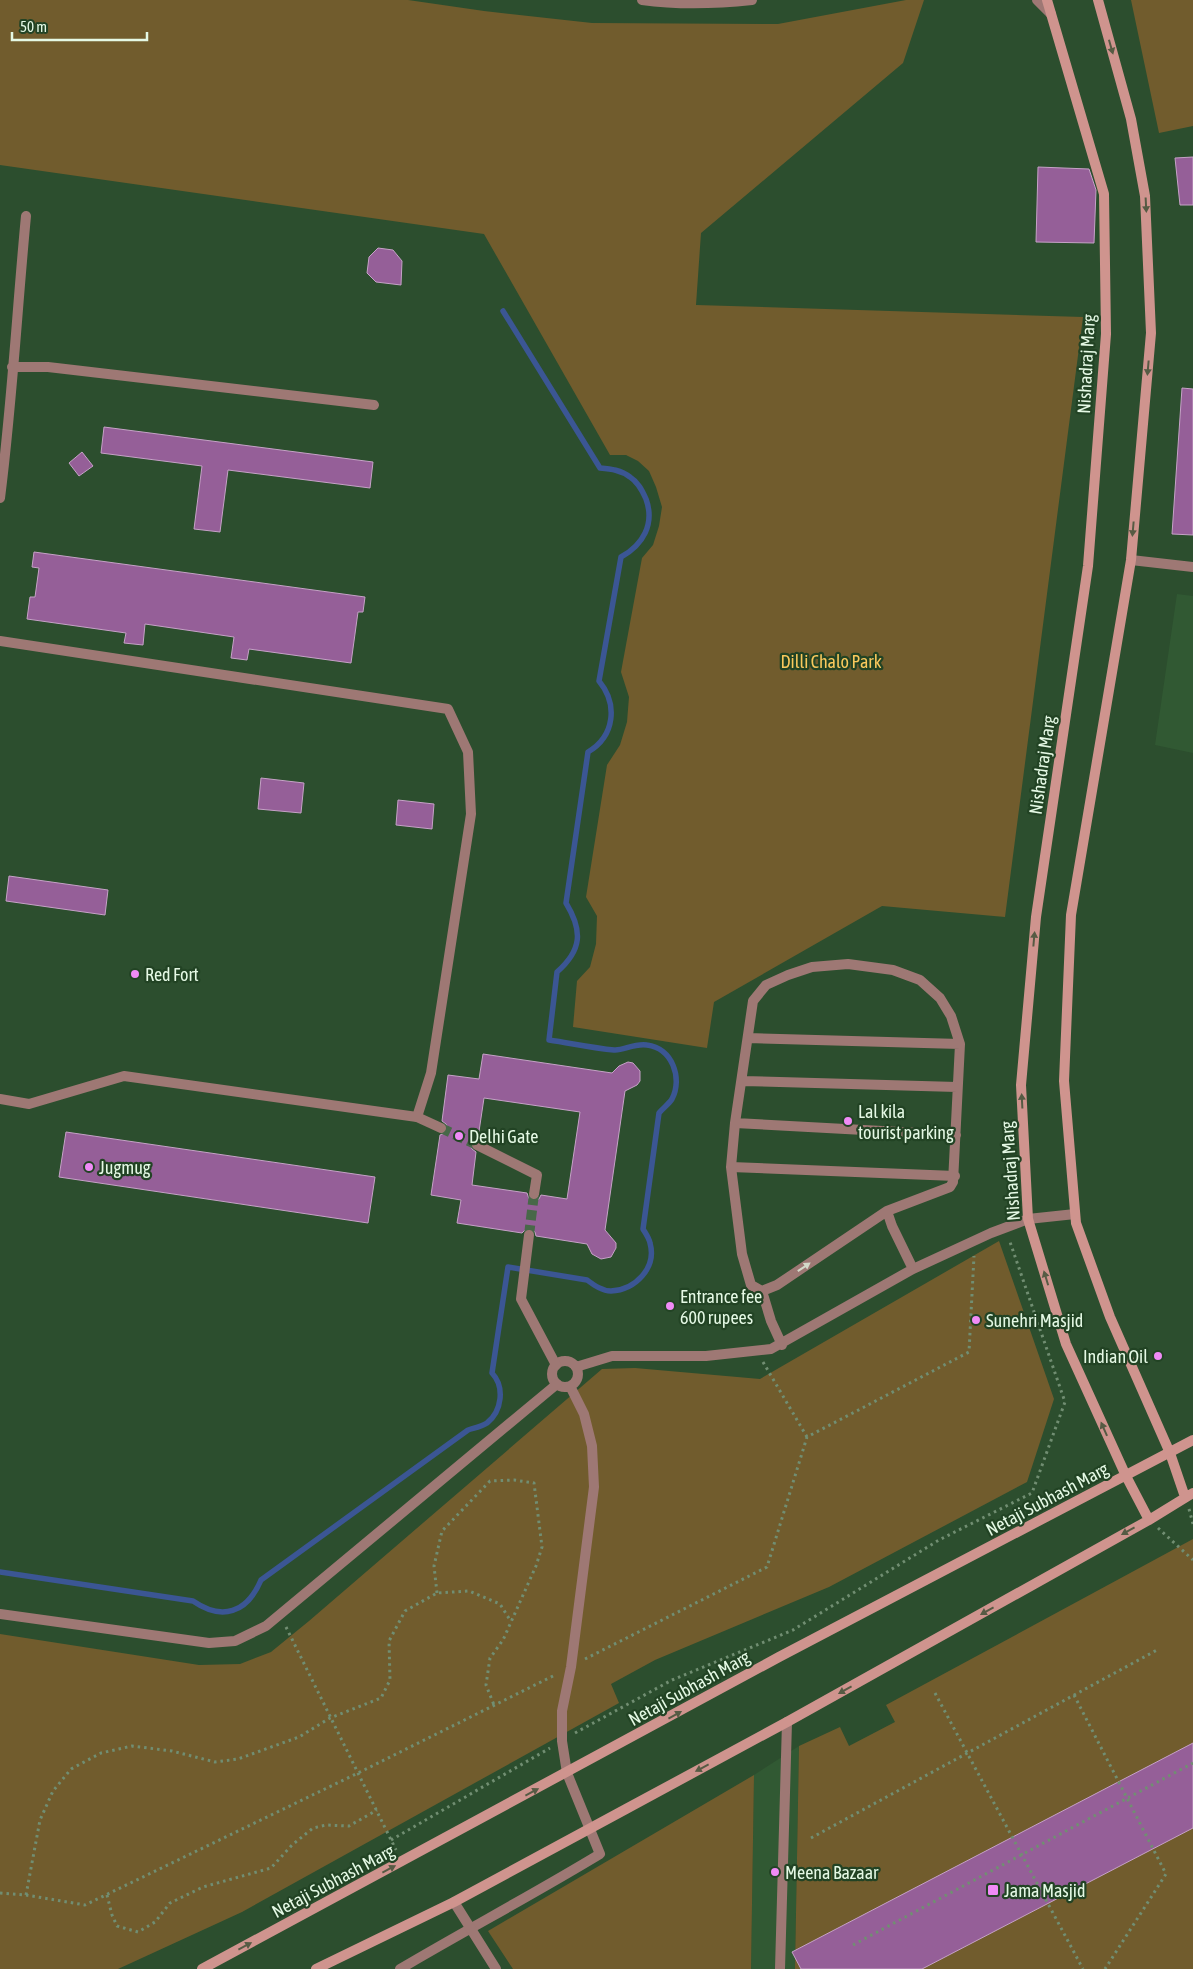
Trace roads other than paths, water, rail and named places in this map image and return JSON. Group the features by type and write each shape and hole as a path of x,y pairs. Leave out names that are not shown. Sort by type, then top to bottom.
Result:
{"main road":[{"name":"Nishadraj Marg","path":"1047,0 1104,194 1106,334 1088,566 1034,937 1022,1085 1028,1219 1066,1344 1126,1476 1149,1520"},
{"path":"316,1969 454,1902 787,1722 1149,1520 1189,1495 1110,1317 1076,1223 1064,1081 1071,915 1131,560 1151,333 1145,196 1131,119 1098,0"},
{"name":"Netaji Subhash Marg","path":"202,1969 771,1662 1193,1440"}],"street":[{"path":"642,0 666,3 713,4 752,0"},
{"path":"1037,0 1051,14"},
{"path":"0,498 8,436 12,367 26,216"},
{"path":"12,367 48,367 374,405"},
{"path":"1131,560 1193,567"},
{"path":"0,641 448,709 468,752 471,814 431,1073 417,1117"},
{"path":"762,1291 777,1285 887,1210 950,1187 955,1176 960,1044 951,1016 940,998 920,980 893,970 848,964 812,967 788,975 766,986 753,1001 735,1123 731,1167 742,1254 751,1285 762,1291 771,1321 782,1345"},
{"path":"748,1038 960,1044"},
{"path":"0,1099 29,1104 124,1076 417,1117 441,1128"},
{"path":"742,1082 957,1088"},
{"path":"735,1123 956,1135"},
{"path":"477,1145 537,1175 534,1194"},
{"path":"731,1167 955,1176"},
{"path":"887,1210 913,1269"},
{"path":"557,1384 552,1374 559,1362 568,1362 576,1367 612,1356 706,1356 758,1352 782,1345 913,1269 1005,1227 1028,1219 1075,1214"},
{"path":"529,1234 521,1299 556,1365"},
{"path":"557,1384 570,1386 576,1380 576,1367"},
{"path":"0,1614 209,1643 235,1641 266,1626 557,1384"},
{"path":"400,1969 484,1919 538,1892 600,1854 567,1773 562,1741 562,1711 571,1667 594,1486 592,1446 584,1414 570,1386"},
{"path":"780,1969 787,1722"},
{"path":"454,1902 496,1969"}],"waterway":[{"path":"0,1572 193,1601 214,1611 224,1612 233,1610 249,1600 261,1580 468,1430 485,1424 492,1418 499,1406 500,1399 499,1385 492,1373 508,1267 587,1280 595,1286 608,1291 628,1287 636,1282 647,1269 651,1252 649,1239 643,1229 659,1113 671,1101 675,1091 676,1073 673,1065 663,1052 656,1047 647,1045 614,1050 549,1040 557,972 571,956 577,940 575,922 566,903 588,752 604,737 611,719 609,700 599,681 621,557 629,552 645,533 649,517 648,508 643,492 633,479 619,471 600,468 503,311"}],"tunnel":[{"path":"441,1128 477,1145"},
{"path":"529,1235 534,1194"}],"place":[{"name":"Red Fort","path":"135,974"},
{"name":"Lal kila tourist parking","path":"848,1121"},
{"name":"Delhi Gate","path":"459,1136"},
{"name":"Jugmug","path":"89,1167"},
{"name":"Entrance fee 600 rupees","path":"670,1306"},
{"name":"Sunehri Masjid","path":"976,1320"},
{"name":"Indian Oil","path":"1158,1356"},
{"name":"Meena Bazaar","path":"775,1872"},
{"name":"Jama Masjid","path":"993,1890"}],"park label":[{"name":"Dilli Chalo Park","path":"831,661"}]}
